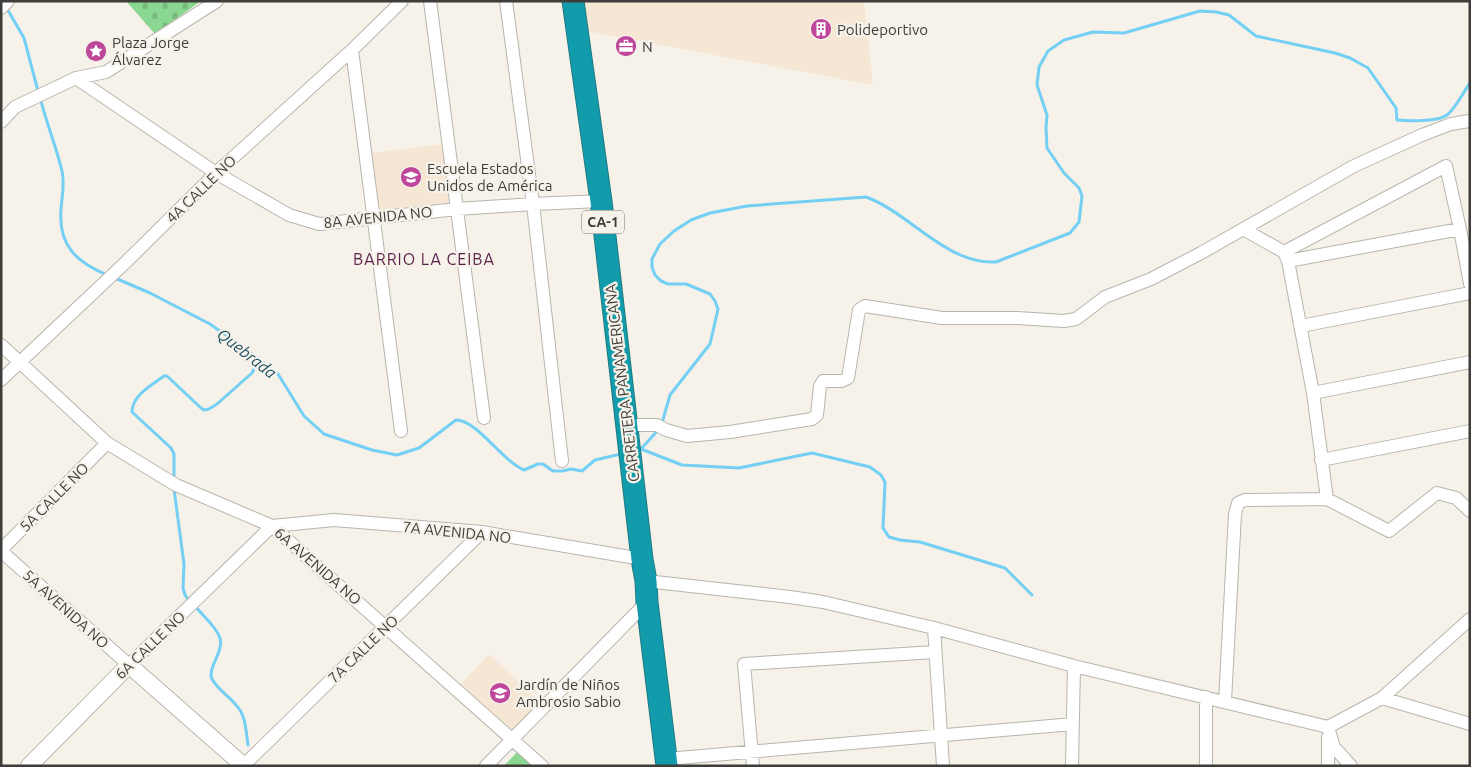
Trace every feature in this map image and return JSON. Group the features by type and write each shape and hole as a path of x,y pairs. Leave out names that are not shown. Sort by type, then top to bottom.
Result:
{"highway":[{"name":"CARRETERA PANAMERICANA","path":"573,1 601,201 667,763"}],"street":[{"path":"1,8 8,1"},
{"path":"3,116 15,108 76,78 106,72 217,1"},
{"name":"4A CALLE NO","path":"1,380 126,262 216,172 352,50 402,1"},
{"path":"430,1 484,418"},
{"path":"506,1 533,204 562,460"},
{"path":"352,50 400,431"},
{"name":"8A AVENIDA NO","path":"76,78 216,172 289,214 319,224 457,209 601,201"},
{"path":"629,443 657,425 666,430 687,436 730,432 812,419 817,415 820,386 824,381 842,381 848,378 858,310 865,306 942,318 1017,318 1064,322 1076,319 1105,297 1151,279 1354,166 1422,135 1451,124 1469,120"},
{"path":"1286,257 1446,166 1470,284"},
{"path":"1243,229 1286,257 1460,229"},
{"path":"1286,257 1313,393 1327,499"},
{"path":"1301,326 1470,293"},
{"name":"6A AVENIDA NO","path":"1,345 107,444 176,485 272,526 542,766"},
{"path":"1313,393 1470,362"},
{"path":"1321,460 1470,431"},
{"name":"5A CALLE NO","path":"1,550 107,444"},
{"path":"1225,701 1235,514 1236,506 1241,501 1327,499 1389,531 1437,493 1456,498 1470,512"},
{"name":"7A AVENIDA NO","path":"272,526 334,520 482,532 642,559"},
{"name":"6A CALLE NO","path":"29,766 129,665 272,526"},
{"name":"7A CALLE NO","path":"244,766 482,532"},
{"name":"5A AVENIDA NO","path":"1,550 244,766"},
{"path":"486,766 513,739 647,591 790,597 823,602 934,628 1074,666 1225,701 1328,728 1382,698 1470,620"},
{"path":"934,628 943,766"},
{"path":"753,766 744,664 935,652"},
{"path":"1072,766 1074,666"},
{"path":"1206,697 1206,766"},
{"path":"1382,698 1470,724"},
{"path":"667,763 752,752 1073,724"},
{"path":"1328,728 1328,766"},
{"path":"1328,728 1334,747 1351,766"}],"shaded area":[{"path":"584,1 864,1 873,85 587,31"},
{"name":"Escuela Estados Unidos de América","path":"443,144 450,202 379,211 372,153"},
{"name":"Jardín de Niños Ambrosio Sabio","path":"489,654 539,702 511,731 461,684"}],"green space":[{"path":"126,1 201,1 155,34"},
{"path":"518,751 533,766 504,766"}],"waterway":[{"name":"Quebrada","path":"6,7 24,38 38,91"},
{"path":"662,423 670,395 710,344 718,309 710,294 686,284 668,284 661,281 655,275 652,267 652,259 660,244 674,231 691,220 710,213 747,206 866,197 898,214 945,247 978,261 996,262 1070,233 1079,222 1082,196 1079,188 1064,173 1047,148 1047,115 1037,85 1039,67 1048,51 1064,40 1093,32 1124,33 1200,11 1229,15 1256,36 1335,53 1350,58 1368,68 1396,108 1397,120 1437,119 1447,115 1470,83"},
{"name":"Quebrada","path":"40,97 63,176 61,222 66,242 78,258 107,275"},
{"name":"Quebrada","path":"115,278 150,293 210,324 259,359 278,374 304,416 324,434 372,450 397,455 419,448 456,420 464,422 481,433 507,458 524,470 538,464 543,464 553,471 571,469 582,471 595,460 621,454"},
{"path":"174,480 174,454 171,448 132,412 135,400 149,387 164,376 167,376 201,408 204,410 209,409 252,373 259,359"},
{"path":"641,449 659,429"},
{"path":"641,449 682,465 739,468 812,453 870,467 881,475 885,482 883,528 889,537 920,542 1005,568 1032,595"},
{"path":"174,489 184,564 183,588 189,600"},
{"path":"194,605 212,625 220,638 221,643 212,670 212,679 242,714 248,745"}],"place":[{"name":"Polideportivo","path":"821,29"},
{"name":"N","path":"626,46"},
{"name":"Plaza Jorge Álvarez","path":"96,51"},
{"name":"Escuela Estados Unidos de América","path":"411,177"},
{"name":"Jardín de Niños Ambrosio Sabio","path":"500,693"}],"district":[{"name":"BARRIO LA CEIBA","path":"424,259"}]}
